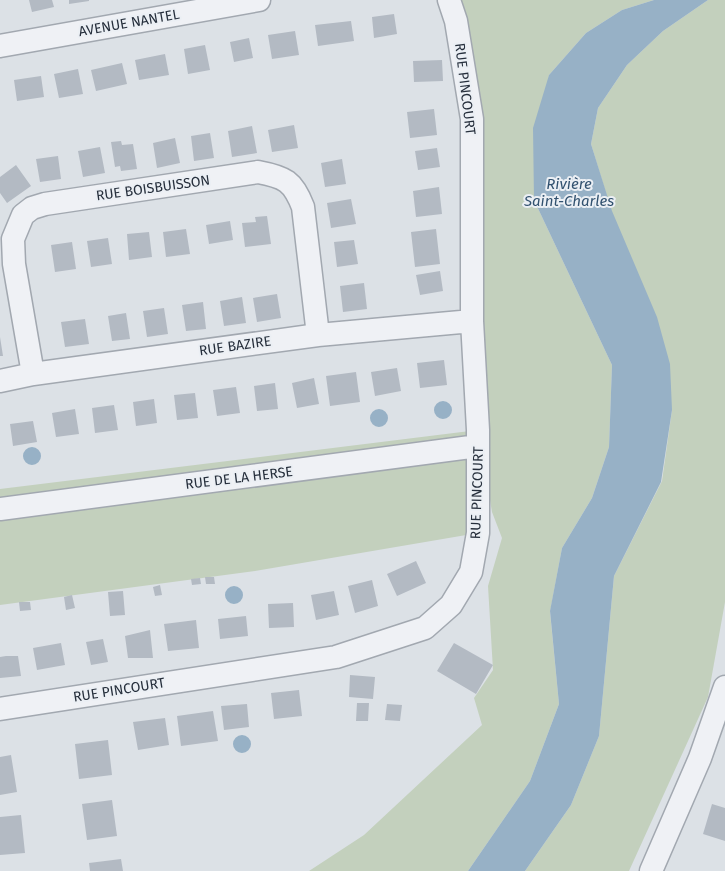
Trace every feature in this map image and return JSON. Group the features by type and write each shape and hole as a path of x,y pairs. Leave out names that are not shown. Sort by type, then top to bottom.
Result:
{"street":[{"name":"AVENUE NANTEL","path":"0,46 259,0"},
{"name":"RUE PINCOURT","path":"0,708 336,657 425,628 451,605 471,572 478,533 478,446 472,321 472,119 456,21 449,0"},
{"name":"RUE BOISBUISSON","path":"33,374 14,264 13,239 23,215 32,208 45,204 258,172 287,180 297,192 303,207 318,335"},
{"name":"RUE BAZIRE","path":"0,381 33,374 318,335 472,321"},
{"name":"RUE DE LA HERSE","path":"0,509 478,446"},
{"path":"651,871 690,782 725,687"}],"green space":[{"path":"459,0 654,0 622,10 586,33 549,75 534,200 612,365 609,447 592,498 562,548 550,612 559,704 530,781 468,871 309,871 364,835 482,725 474,698 493,670 488,586 502,538 492,512 479,434 478,533 255,571 0,605 0,489 478,430"},
{"path":"708,0 725,0 725,602 708,697 629,871 525,871 571,805 599,736 614,576 662,481 672,410 591,144 598,108 627,65 663,31"}],"water":[{"name":"Rivière Saint-Charles","path":"654,0 708,0 663,31 627,65 598,108 591,144 612,211 657,317 670,364 672,410 661,482 614,576 599,736 571,805 525,871 468,871 530,781 559,704 550,611 562,548 592,498 609,447 612,365 534,200 533,128 549,75 586,33 622,10"},
{"path":"443,401 449,404 452,410 449,416 443,419 437,416 434,410 437,404"},
{"path":"379,409 385,412 388,418 385,424 379,427 373,424 370,418 373,412"},
{"path":"32,447 38,450 41,456 38,462 32,465 26,462 23,456 26,450"},
{"path":"234,586 240,589 243,595 240,601 234,604 228,601 225,595 228,589"},
{"path":"242,735 248,738 251,744 248,750 242,753 236,750 233,744 236,738"}],"building":[{"path":"29,0 52,0 54,7 32,12"},
{"path":"69,0 89,0 89,1 69,4"},
{"path":"394,14 397,34 374,38 372,17"},
{"path":"351,21 354,41 318,46 315,25"},
{"path":"295,31 299,55 272,59 268,35"},
{"path":"249,38 253,58 234,62 230,42"},
{"path":"205,45 210,70 188,74 184,49"},
{"path":"165,54 169,75 139,80 135,60"},
{"path":"442,60 443,81 414,82 413,61"},
{"path":"122,63 127,84 96,91 91,70"},
{"path":"78,69 83,94 59,98 54,74"},
{"path":"41,76 44,97 17,101 14,80"},
{"path":"434,109 437,135 410,138 407,112"},
{"path":"294,125 298,148 272,152 268,130"},
{"path":"252,126 257,153 232,157 228,131"},
{"path":"210,133 214,158 194,161 191,136"},
{"path":"175,138 180,163 157,168 153,143"},
{"path":"121,141 122,145 133,144 137,169 121,171 120,166 115,167 111,142"},
{"path":"100,147 105,173 83,177 78,151"},
{"path":"437,148 440,167 418,170 415,151"},
{"path":"58,156 61,179 40,182 36,159"},
{"path":"342,159 346,184 325,187 321,163"},
{"path":"16,165 31,186 7,203 0,193 0,177"},
{"path":"439,187 442,214 416,217 413,191"},
{"path":"351,199 356,224 331,228 327,203"},
{"path":"267,216 271,244 245,247 242,223 256,222 255,217"},
{"path":"230,221 233,240 209,244 206,225"},
{"path":"186,229 190,254 166,257 163,232"},
{"path":"436,229 440,264 415,267 411,232"},
{"path":"149,232 152,257 129,260 127,234"},
{"path":"108,238 112,264 91,267 87,241"},
{"path":"354,240 358,264 337,267 334,242"},
{"path":"72,242 76,269 55,272 51,245"},
{"path":"440,271 443,291 420,295 416,275"},
{"path":"364,283 367,309 343,312 340,286"},
{"path":"277,294 281,318 257,322 253,298"},
{"path":"242,297 246,323 224,326 220,301"},
{"path":"203,302 206,329 186,331 182,305"},
{"path":"164,308 168,334 147,337 143,311"},
{"path":"126,313 130,339 112,341 108,316"},
{"path":"85,319 89,344 65,347 61,322"},
{"path":"0,337 3,356 0,356"},
{"path":"444,360 447,385 420,388 417,363"},
{"path":"397,368 401,391 375,396 371,372"},
{"path":"356,372 360,402 330,406 326,376"},
{"path":"314,378 319,404 297,408 292,383"},
{"path":"275,383 278,409 257,411 254,386"},
{"path":"236,387 240,413 217,416 213,390"},
{"path":"195,393 198,418 177,420 174,395"},
{"path":"154,399 157,423 136,426 133,402"},
{"path":"114,405 118,430 95,433 92,408"},
{"path":"75,409 79,434 56,437 52,413"},
{"path":"33,421 37,442 13,446 10,424"},
{"path":"416,561 426,583 397,596 387,574"},
{"path":"205,577 214,577 215,584 206,584"},
{"path":"200,578 201,584 192,585 191,579"},
{"path":"372,580 378,606 355,613 348,586"},
{"path":"160,585 162,595 155,596 153,587"},
{"path":"123,591 125,615 110,616 108,592"},
{"path":"334,591 339,615 316,620 311,595"},
{"path":"72,595 75,608 66,610 64,597"},
{"path":"19,602 30,602 31,610 20,611"},
{"path":"293,603 294,627 269,628 268,604"},
{"path":"246,616 248,636 220,639 218,619"},
{"path":"196,620 199,648 168,651 164,624"},
{"path":"150,630 153,658 128,658 125,636"},
{"path":"103,639 108,662 91,665 86,642"},
{"path":"61,643 65,665 37,670 33,648"},
{"path":"454,643 493,665 476,694 437,671"},
{"path":"18,656 21,676 0,678 0,657"},
{"path":"350,675 375,677 373,699 349,697"},
{"path":"299,690 302,716 274,719 271,693"},
{"path":"357,703 369,703 368,721 356,721"},
{"path":"247,704 249,727 224,730 221,706"},
{"path":"387,704 402,705 400,721 385,720"},
{"path":"213,711 218,741 181,746 177,716"},
{"path":"165,718 169,745 138,750 133,722"},
{"path":"108,740 112,775 79,779 75,744"},
{"path":"11,755 17,792 0,795 0,757"},
{"path":"112,800 117,836 87,840 82,804"},
{"path":"712,804 725,808 725,841 703,834"},
{"path":"21,815 25,853 0,855 0,817"},
{"path":"121,859 123,871 90,871 89,863"}]}
